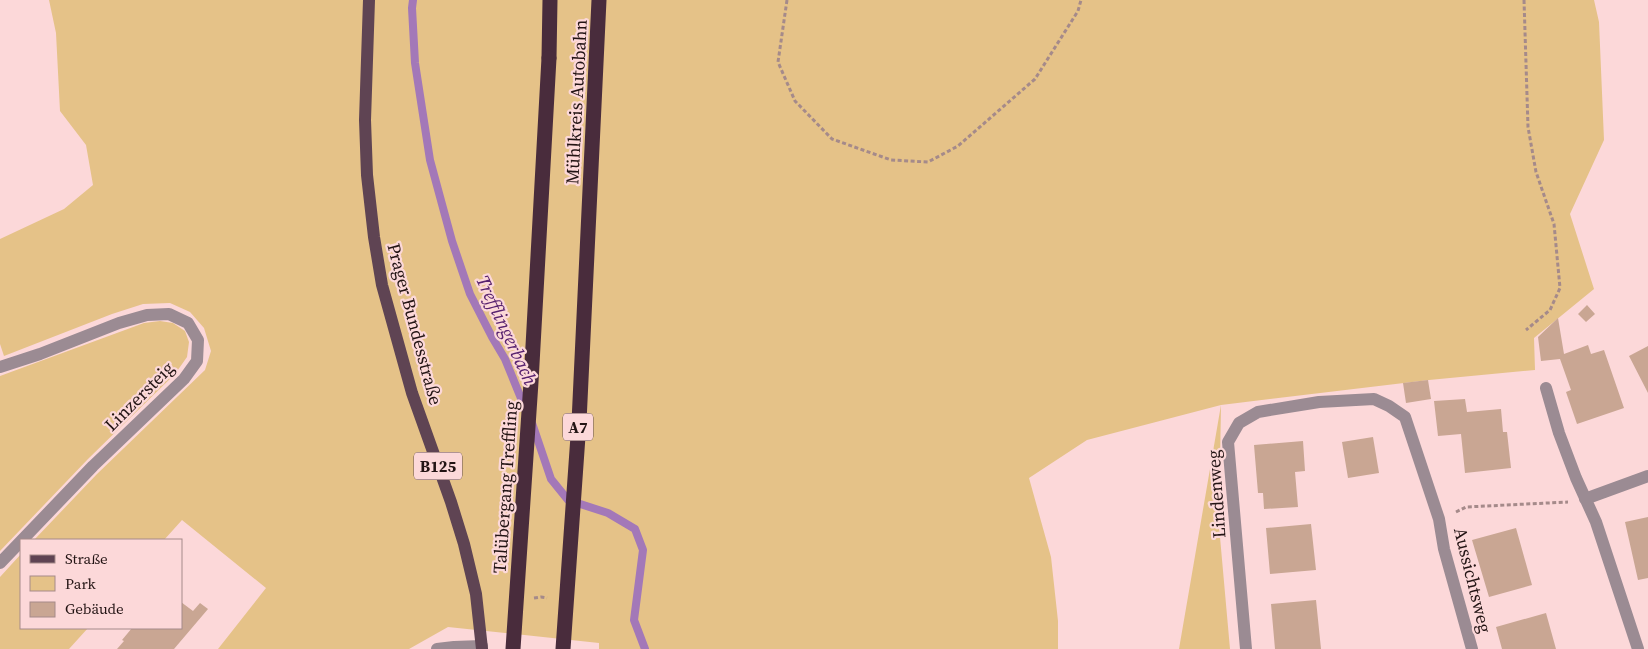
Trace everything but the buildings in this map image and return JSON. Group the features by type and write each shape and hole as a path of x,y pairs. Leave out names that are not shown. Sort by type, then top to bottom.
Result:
{"highway":[{"name":"Mühlkreis Autobahn","path":"548,58 550,0"},
{"name":"Mühlkreis Autobahn","path":"564,649 579,422 600,0"},
{"name":"Talübergang Treffling","path":"513,649 531,382 548,58"}],"main road":[{"name":"Prager Bundesstraße","path":"369,0 366,129 367,175 382,285 412,393 464,544 476,594 482,648"}],"street":[{"name":"Linzersteig","path":"0,367 148,315 169,314 188,323 198,340 197,360 184,379 93,466 23,539"},
{"path":"1546,388 1559,433 1576,478 1596,522 1638,649"},
{"name":"Aussichtsweg","path":"1319,402 1374,399 1405,417 1439,519 1444,548 1472,649"},
{"name":"Lindenweg","path":"1246,649 1228,442 1239,423 1258,412 1319,402"},
{"path":"1585,499 1648,476"},
{"name":"Linzersteig","path":"0,563 20,542"},
{"path":"437,649 454,647 482,648"}],"path":[{"path":"787,0 778,62 795,101 832,139 891,160 928,162 958,146 1034,79 1078,12 1081,0"},
{"path":"1524,0 1528,127 1536,172 1554,224 1560,288 1550,310 1526,330"},
{"name":"Aussichtsweg","path":"1439,519 1466,507 1570,502 1585,499"},
{"path":"529,600 547,597 553,604"}],"green space":[{"path":"49,0 1594,0 1599,22 1604,140 1570,214 1594,289 1534,338 1535,370 1429,380 1221,405 1087,440 1029,478 1051,557 1058,621 1058,649 599,649 599,643 448,627 409,649 218,649 266,588 182,520 165,539 35,539 97,474 205,370 211,351 204,328 190,312 170,303 143,304 4,356 0,344 0,239 64,209 93,185 86,145 60,111 56,33"},
{"path":"160,321 173,323 185,331 189,342 187,357 175,374 88,459 0,551 0,376 144,323"},
{"path":"1221,405 1219,526 1230,649 1179,649"},
{"path":"20,555 20,629 87,629 69,649 0,649 0,577"}],"waterway":[{"name":"Trefflingerbach","path":"413,0 415,63 430,160 452,241 470,294 505,359 525,408"},
{"name":"Trefflingerbach","path":"532,423 551,479 568,500 608,513 635,529 643,550 634,620 645,649"}]}
